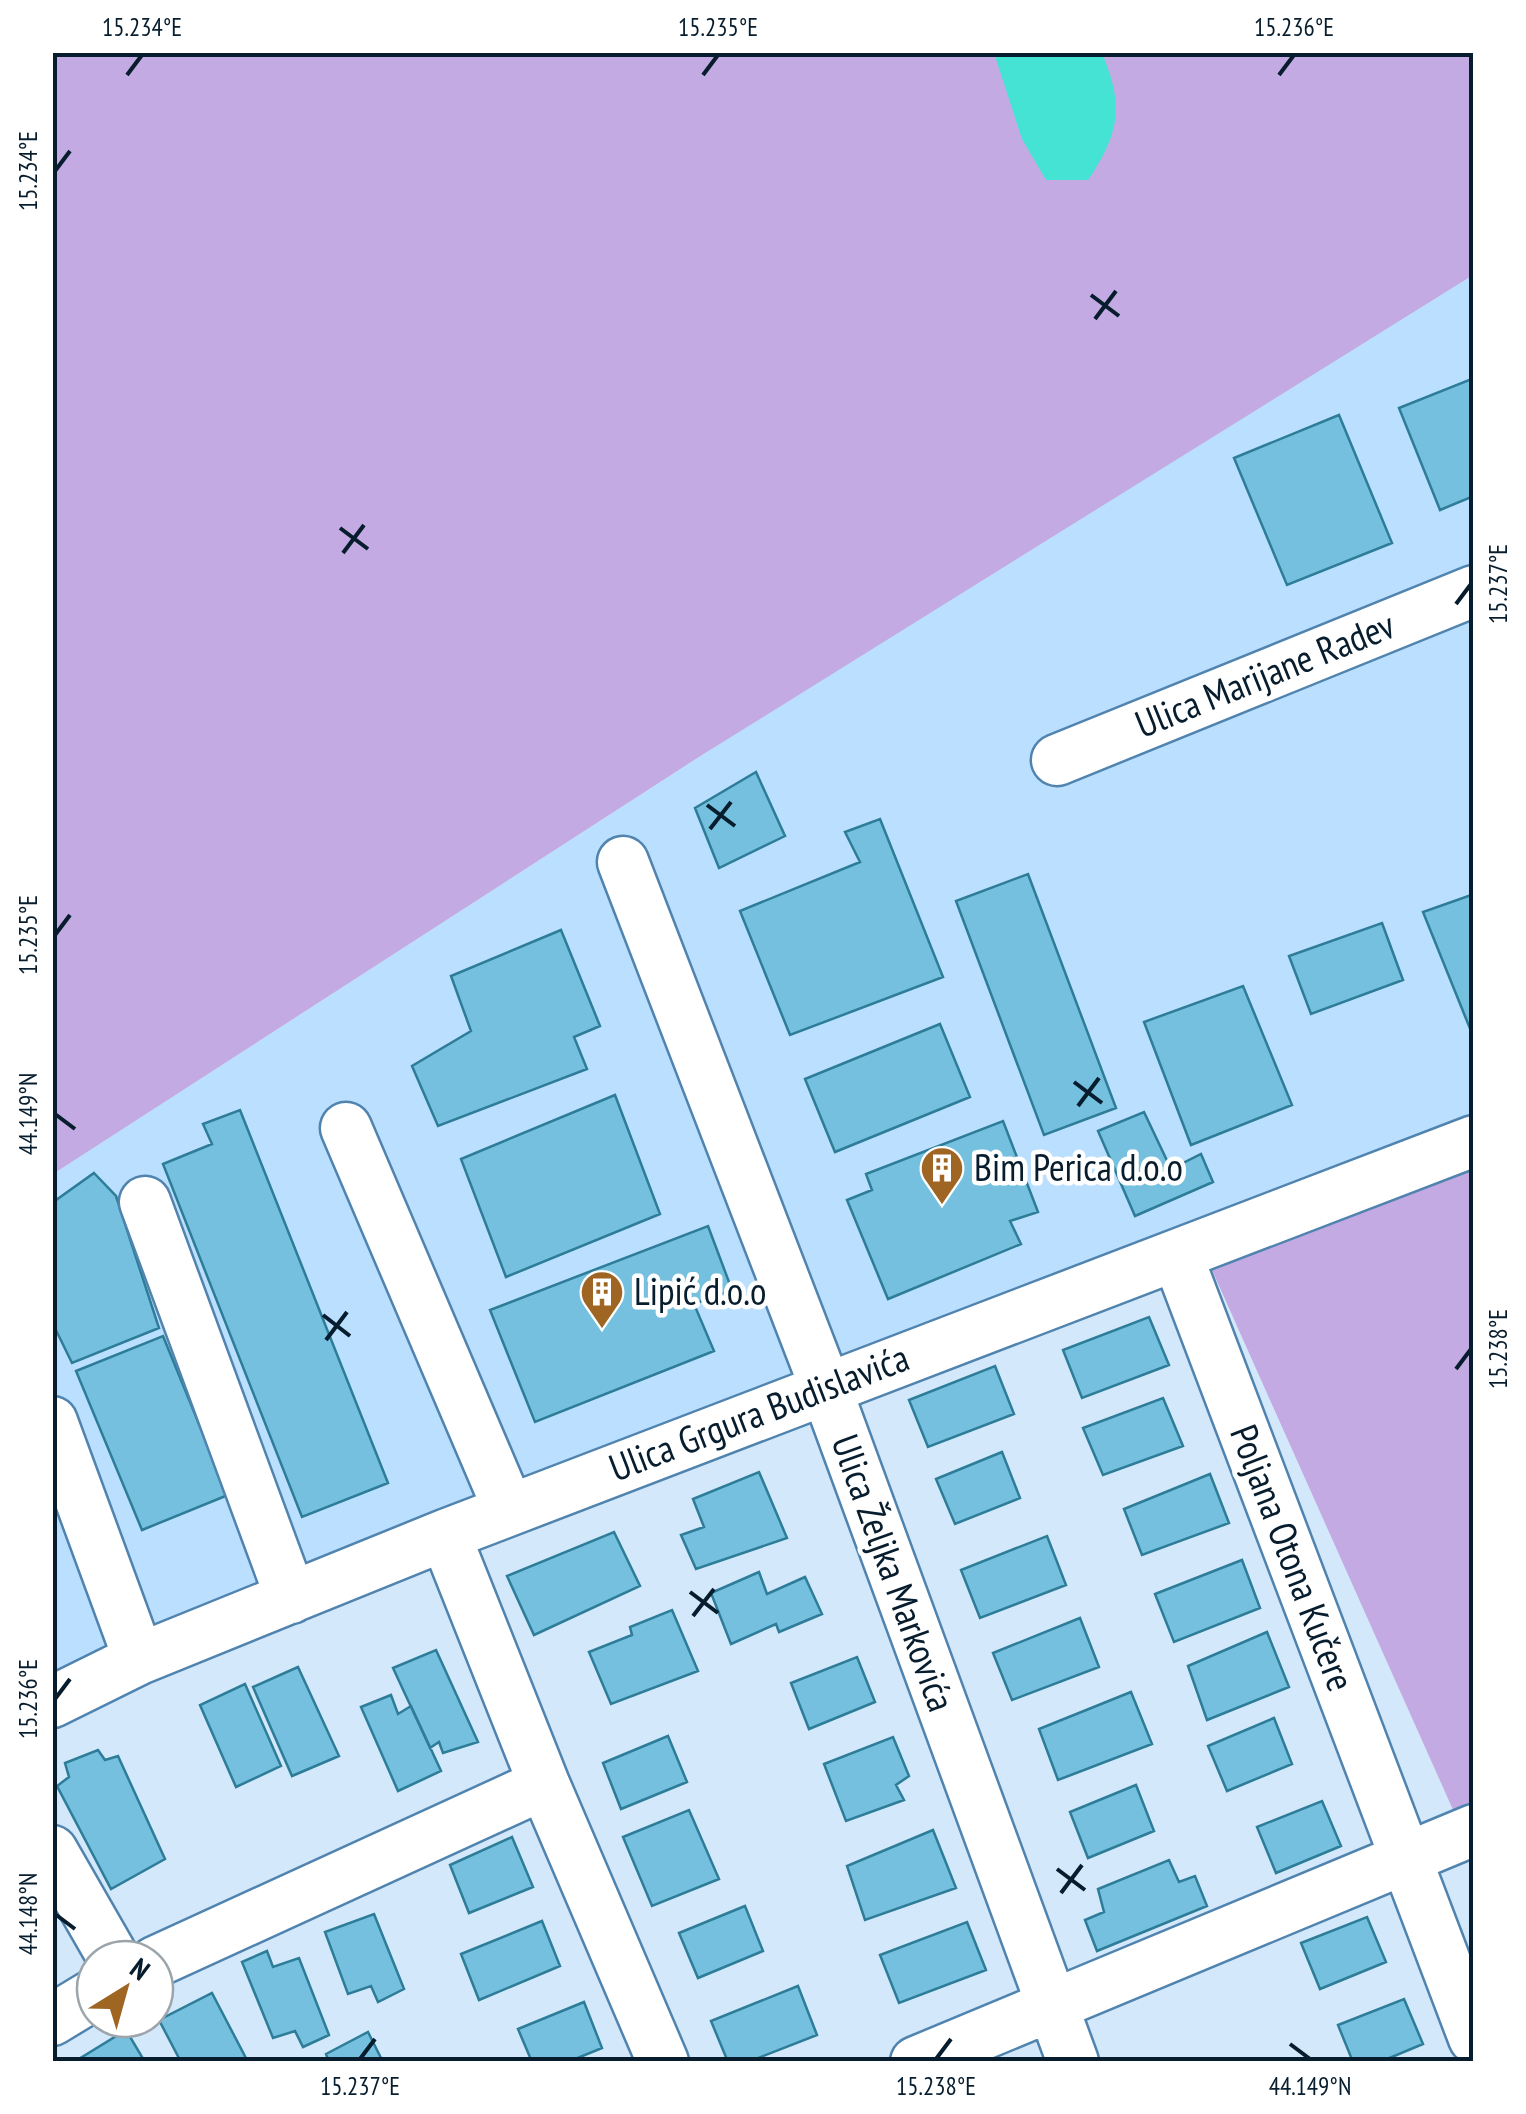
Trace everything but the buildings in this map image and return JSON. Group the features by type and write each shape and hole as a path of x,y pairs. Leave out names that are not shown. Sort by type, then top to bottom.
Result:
{"street":[{"name":"Ulica Marijane Radev","path":"1057,760 1474,591"},
{"name":"Ulica Željka Markovića","path":"623,862 825,1386 1073,2062"},
{"path":"346,1128 510,1510"},
{"name":"Ulica Grgura Budislavića","path":"52,1702 139,1658 445,1535 825,1386 1178,1258 1474,1142"},
{"path":"146,1202 290,1598"},
{"name":"Poljana Otona Kučere","path":"1178,1258 1474,2038"},
{"path":"52,1422 139,1658"},
{"path":"445,1535 544,1784 663,2062"},
{"path":"175,1953 544,1784"},
{"path":"916,2062 1474,1830"},
{"path":"52,1851 103,1939"},
{"path":"52,2020 75,2006"}],"shaded area":[{"path":"53,53 1473,53 1473,275 702,755 53,1174"},
{"path":"994,53 1102,53 1114,88 1115,118 1107,147 1088,180 1046,180 1022,139"},
{"path":"1473,248 1473,1141 53,1704 53,1174 1254,399"},
{"path":"1473,1169 1473,1804 1454,1812 1212,1270"}],"place":[{"name":"Bim Perica d.o.o","path":"942,1206"},
{"name":"Lipić d.o.o","path":"602,1330"}]}
